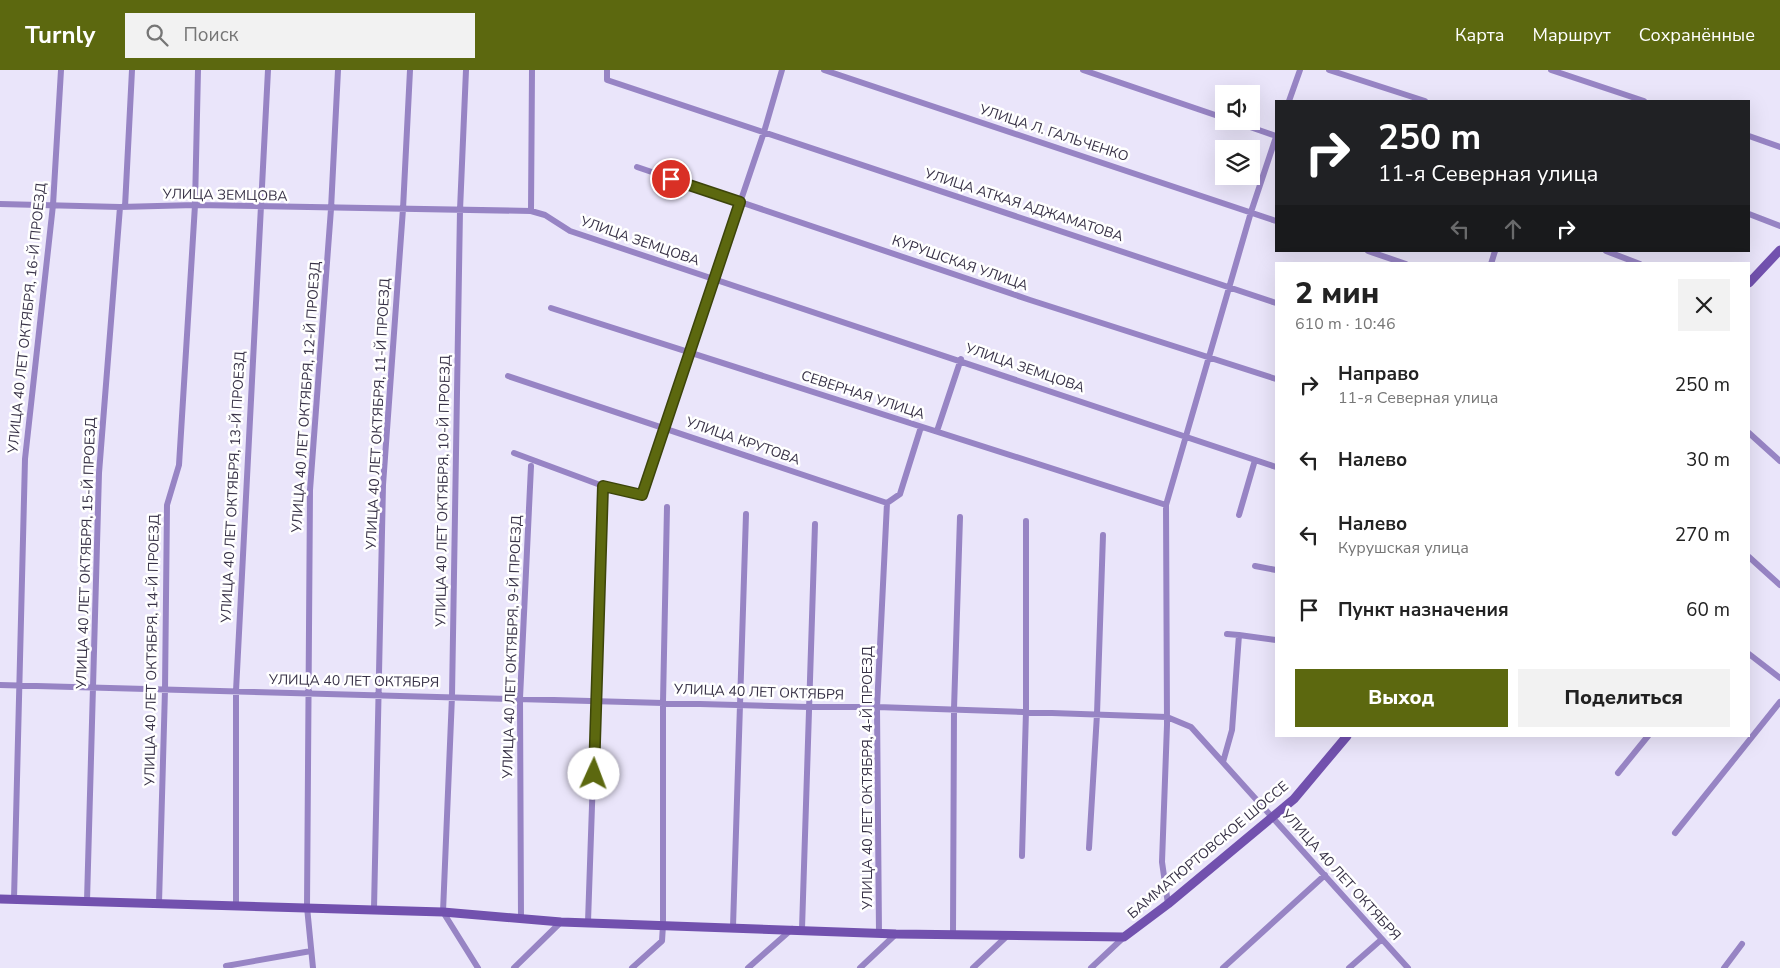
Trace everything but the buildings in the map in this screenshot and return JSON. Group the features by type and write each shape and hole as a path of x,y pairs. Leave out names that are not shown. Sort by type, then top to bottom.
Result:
{"street":[{"name":"УЛИЦА 40 ЛЕТ ОКТЯБРЯ, 16-Й ПРОЕЗД","path":"14,899 25,460 53,205 61,70"},
{"name":"УЛИЦА 40 ЛЕТ ОКТЯБРЯ, 15-Й ПРОЕЗД","path":"86,901 99,473 132,70"},
{"name":"УЛИЦА 40 ЛЕТ ОКТЯБРЯ, 14-Й ПРОЕЗД","path":"159,903 165,690 167,505 179,465 195,205 198,70"},
{"name":"УЛИЦА 40 ЛЕТ ОКТЯБРЯ, 13-Й ПРОЕЗД","path":"236,905 236,691 268,70"},
{"name":"УЛИЦА 40 ЛЕТ ОКТЯБРЯ, 12-Й ПРОЕЗД","path":"313,968 307,907 310,490 331,209 338,70"},
{"name":"УЛИЦА 40 ЛЕТ ОКТЯБРЯ, 11-Й ПРОЕЗД","path":"374,909 383,485 403,209 410,70"},
{"name":"УЛИЦА 40 ЛЕТ ОКТЯБРЯ, 10-Й ПРОЕЗД","path":"443,912 452,696 460,210 466,70"},
{"path":"531,211 532,70"},
{"name":"УЛИЦА АТКАЯ АДЖАМАТОВА","path":"607,70 607,80 1275,303"},
{"path":"514,453 603,486 642,495 764,132 782,70"},
{"name":"УЛИЦА Л. ГАЛЬЧЕНКО","path":"824,70 1275,221"},
{"path":"1083,70 1215,115"},
{"path":"1289,100 1300,70"},
{"path":"1329,70 1422,100"},
{"path":"1551,70 1559,71 1641,100"},
{"path":"1259,130 1275,136"},
{"path":"1750,136 1780,147"},
{"path":"1168,904 1162,862 1167,717 1166,505 1251,212 1275,139"},
{"name":"КУРУШСКАЯ УЛИЦА","path":"637,167 1275,379"},
{"name":"УЛИЦА ЗЕМЦОВА","path":"0,204 122,207 195,205 260,208 531,211 545,215 570,231 1275,467"},
{"path":"1750,214 1780,226"},
{"path":"1750,282 1780,250"},
{"path":"1371,252 1400,262"},
{"path":"1609,252 1635,262"},
{"name":"СЕВЕРНАЯ УЛИЦА","path":"551,308 1166,505"},
{"path":"937,431 960,360"},
{"name":"УЛИЦА КРУТОВА","path":"508,376 887,503"},
{"path":"887,503 900,494 922,427"},
{"path":"1750,434 1780,461"},
{"path":"1239,515 1255,460"},
{"name":"УЛИЦА 40 ЛЕТ ОКТЯБРЯ, 9-Й ПРОЕЗД","path":"521,919 520,698 531,466"},
{"path":"588,922 603,486"},
{"name":"УЛИЦА 40 ЛЕТ ОКТЯБРЯ, 4-Й ПРОЕЗД","path":"879,933 877,707 887,503"},
{"path":"632,968 662,941 663,702 667,507"},
{"path":"733,927 746,514"},
{"path":"953,934 954,709 960,517"},
{"path":"1022,856 1026,712 1026,521"},
{"path":"748,968 797,929 815,524"},
{"path":"1089,848 1097,714 1103,535"},
{"path":"1750,558 1780,585"},
{"path":"1255,566 1275,570"},
{"path":"1227,634 1275,640"},
{"path":"1223,762 1232,730 1239,634"},
{"path":"1750,655 1780,678"},
{"name":"УЛИЦА 40 ЛЕТ ОКТЯБРЯ","path":"0,686 93,690 236,691 739,703 808,707 954,709 1167,717 1191,727 1408,968"},
{"path":"1675,833 1780,702"},
{"name":"БАММАТЮРТОВСКОЕ ШОССЕ","path":"1124,937 1168,904 1294,798 1346,737"},
{"path":"1618,772 1647,737"},
{"path":"1223,968 1325,876"},
{"path":"0,899 374,909 443,912 561,922 896,934 1124,937"},
{"path":"443,912 478,968"},
{"path":"514,968 561,922"},
{"path":"860,968 896,934"},
{"path":"973,968 1006,936"},
{"path":"1091,968 1124,937"},
{"path":"1349,968 1382,939"},
{"path":"1724,968 1742,944"},
{"path":"227,968 226,966 311,951"}],"route":[{"path":"594,774 603,486 642,495 666,428 740,202 671,179"}]}
